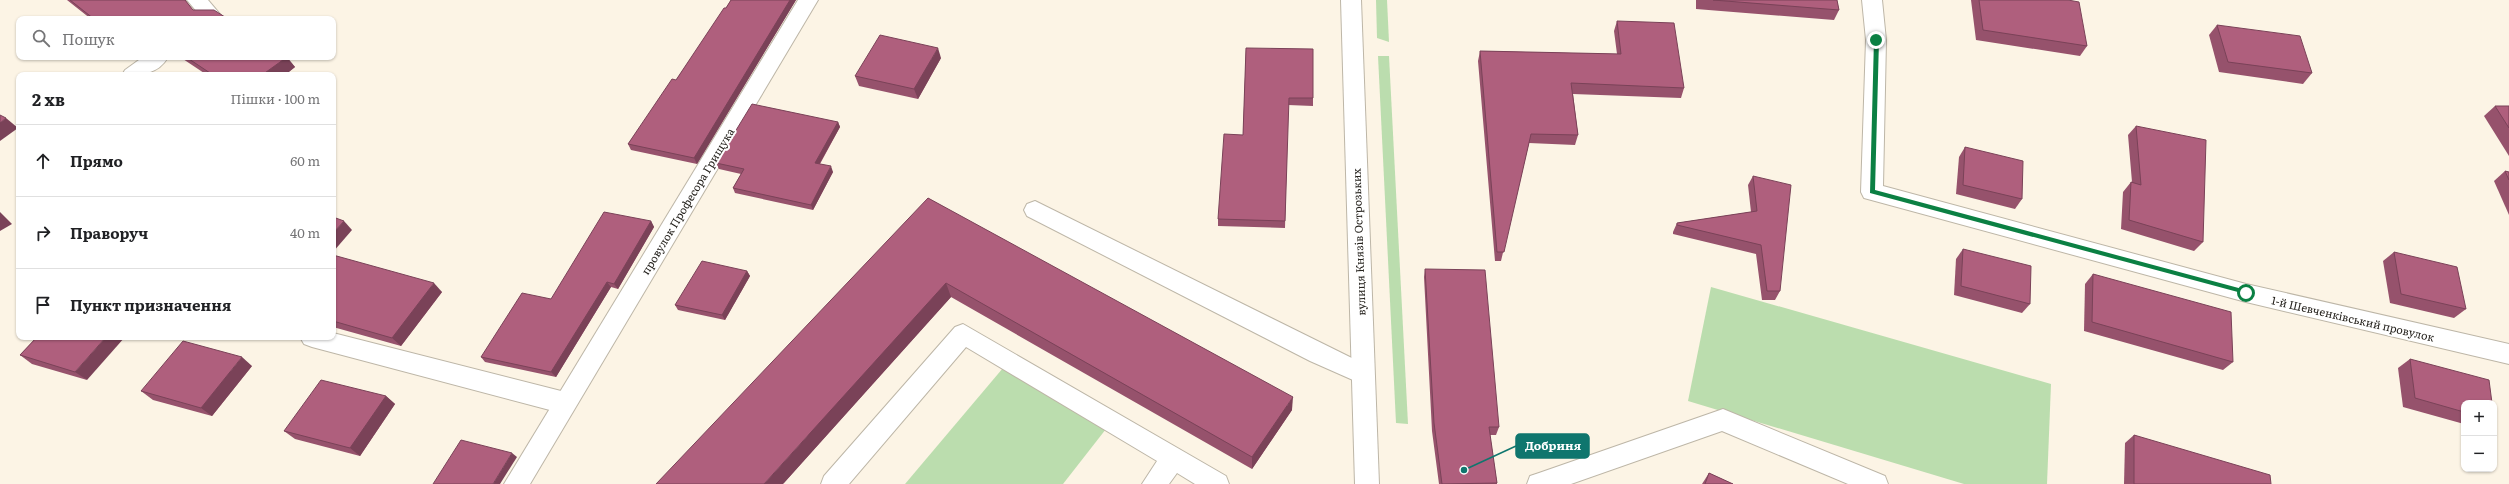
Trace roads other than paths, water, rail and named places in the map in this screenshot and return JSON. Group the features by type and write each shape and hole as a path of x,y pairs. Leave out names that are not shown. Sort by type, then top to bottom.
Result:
{"street":[{"path":"196,0 211,16"},
{"name":"провулок Професора Грищука","path":"516,484 808,0"},
{"name":"вулиця Князів Острозьких","path":"1351,0 1362,374 1367,484"},
{"name":"1-й Шевченківський провулок","path":"1872,0 1876,40 1872,192 2246,293 2509,354"},
{"path":"136,72 154,60"},
{"path":"1034,210 1318,354 1362,374"},
{"path":"833,484 963,334 1217,484"},
{"path":"324,340 565,403"},
{"path":"1539,484 1723,420 1876,484"},
{"path":"1154,484 1173,459"}],"place":[{"name":"Добриня","path":"1464,470"}]}
